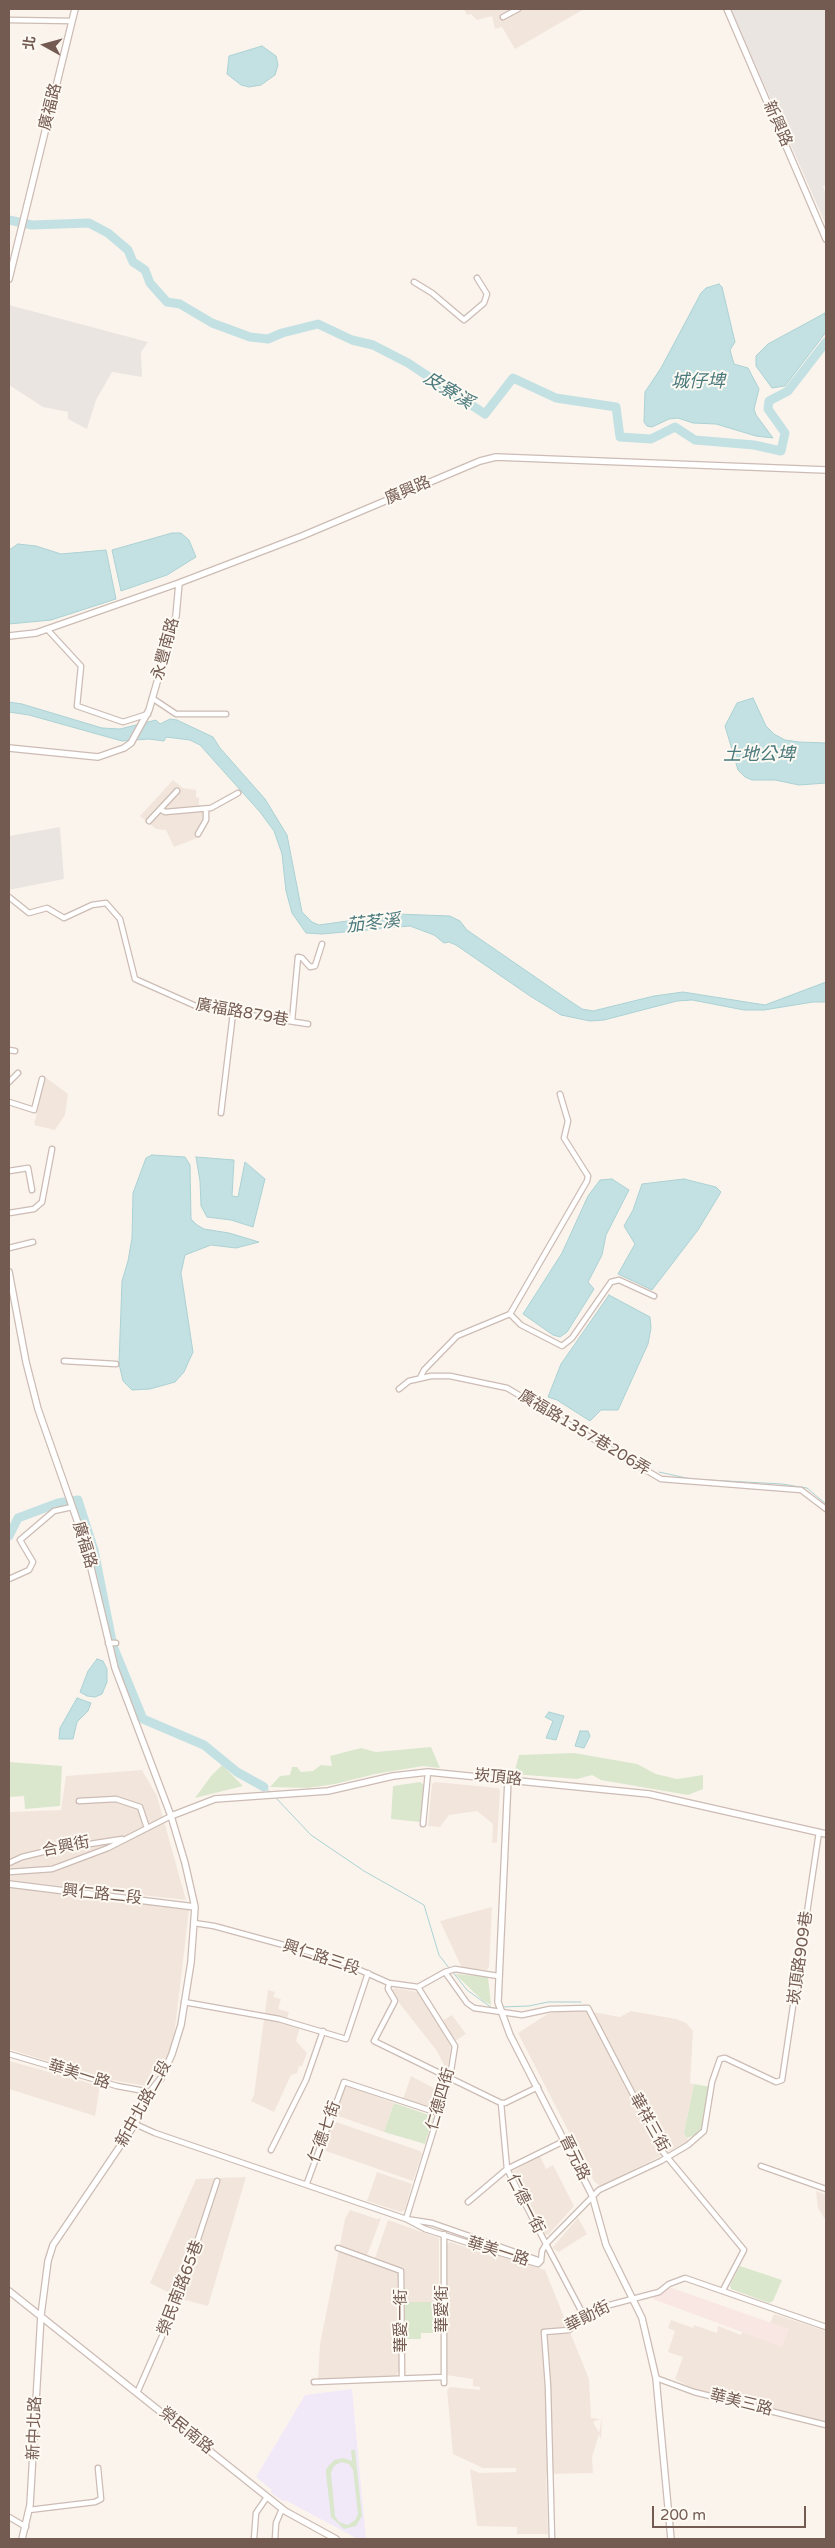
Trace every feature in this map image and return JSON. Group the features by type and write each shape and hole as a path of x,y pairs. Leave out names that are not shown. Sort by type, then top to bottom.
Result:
{"street":[{"name":"廣福路","path":"9,279 75,9"},
{"path":"503,17 518,9"},
{"name":"新興路","path":"727,9 826,239"},
{"path":"9,20 72,21"},
{"path":"414,282 432,293 464,320 484,303 487,294 477,278"},
{"name":"廣興路","path":"9,636 46,629 179,583 302,536 480,461 496,457 826,470"},
{"name":"永豐南路","path":"9,748 98,757 124,748 136,737 148,714 176,616 179,583"},
{"path":"46,629 81,666 77,706 123,722 148,714"},
{"path":"152,698 176,714 226,714"},
{"path":"149,821 177,791"},
{"path":"160,808 165,812 206,809 238,793"},
{"path":"198,834 206,820 206,809"},
{"name":"廣福路879巷","path":"9,897 29,913 47,908 64,918 92,905 106,903 120,919 135,979 198,1007 308,1024"},
{"path":"292,1021 298,957 302,958 310,967 314,966 322,944"},
{"path":"221,1113 233,1013"},
{"path":"9,1050 16,1051"},
{"path":"9,1082 18,1073"},
{"path":"9,1102 34,1110 42,1080"},
{"path":"420,1378 424,1370 456,1336 510,1314 555,1238 588,1176 564,1138 568,1121 560,1094"},
{"path":"9,1213 34,1209 42,1202 52,1149"},
{"path":"9,1171 28,1168 32,1190"},
{"path":"9,1248 33,1242"},
{"name":"廣福路","path":"9,1272 28,1371 38,1409 85,1543 109,1643 171,1816"},
{"path":"510,1314 521,1325 562,1346 572,1338 611,1282 619,1280 654,1296"},
{"path":"64,1361 116,1364"},
{"name":"廣福路1357巷206弄","path":"399,1389 409,1381 420,1378 450,1376 507,1388 660,1479 801,1490 826,1509"},
{"path":"9,1579 29,1570 33,1562 20,1540 54,1511 72,1507"},
{"path":"109,1643 116,1643"},
{"path":"423,1824 428,1772"},
{"name":"崁頂路","path":"171,1816 215,1799 236,1796 274,1796 328,1791 385,1777 428,1772 508,1778 657,1795 826,1834"},
{"name":"晉元路","path":"508,1778 498,2002 501,2014 592,2195 606,2245 631,2300 642,2318 656,2378 671,2539"},
{"path":"79,1801 116,1799 140,1807 147,1828"},
{"path":"9,1872 52,1869 126,1839 171,1816"},
{"name":"新中北路二段","path":"41,2316 48,2261 53,2245 136,2124 150,2092 162,2077 181,2025 191,1962 194,1907 185,1863 171,1816"},
{"name":"崁頂路909巷","path":"704,2131 712,2082 720,2060 725,2058 780,2082 787,2058 819,1832"},
{"name":"合興街","path":"9,1862 51,1850 100,1841 126,1839"},
{"name":"興仁路二段","path":"9,1884 194,1907"},
{"name":"興仁路三段","path":"194,1922 227,1929 331,1958 368,1972 389,1983 418,1987"},
{"path":"418,1987 445,1972 455,1969 498,1976"},
{"path":"184,2002 279,2019 346,2039 368,1972"},
{"path":"445,1972 467,2003 474,2008 501,2014"},
{"path":"389,1983 388,1989 395,2001 374,2042 501,2103 505,2103 538,2087"},
{"name":"仁德四街","path":"406,2219 450,2078 454,2046 418,1987"},
{"name":"華祥三街","path":"501,2014 522,2016 550,2009 588,2008 667,2156 744,2250 723,2290"},
{"path":"270,2150 306,2080 323,2031"},
{"name":"華美一路","path":"9,2054 117,2086 150,2092"},
{"name":"仁德七街","path":"307,2183 344,2082 438,2113"},
{"name":"仁德一街","path":"501,2103 507,2170 585,2318"},
{"name":"華美一路","path":"136,2124 155,2133 307,2183 406,2219 425,2228 538,2264 541,2261"},
{"name":"仁德一街","path":"541,2261 542,2250 546,2244 592,2195 688,2145 704,2131"},
{"path":"468,2202 507,2170 566,2140"},
{"path":"761,2166 826,2190"},
{"name":"榮民南路65巷","path":"137,2393 178,2300 217,2181"},
{"name":"華美一路","path":"406,2219 432,2223 541,2261"},
{"name":"華愛街","path":"402,2378 443,2380 444,2234"},
{"name":"華愛一街","path":"338,2248 401,2271 402,2378"},
{"name":"華勛街","path":"552,2539 548,2386 544,2332 569,2330 602,2307 659,2292 685,2278 826,2327"},
{"name":"榮民南路","path":"9,2291 282,2508 336,2539"},
{"name":"新中北路","path":"22,2539 29,2510 41,2316"},
{"path":"314,2382 402,2378"},
{"name":"華美三路","path":"656,2378 694,2392 826,2425"},
{"path":"29,2510 94,2502 101,2499 98,2468"},
{"path":"254,2539 256,2513 267,2496"},
{"path":"275,2539 276,2522 282,2508"},
{"path":"9,2518 26,2527"}],"shaded area":[{"path":"464,9 584,9 515,49 502,27 495,29 492,16 477,20 471,14 467,15"},
{"path":"731,9 826,9 826,185 823,186 826,194 826,225"},
{"path":"9,305 148,342 141,352 142,377 112,372 96,400 87,429 68,419 68,412 43,407 9,385"},
{"path":"173,780 183,788 196,790 199,805 205,805 208,817 200,837 174,847 166,830 156,829 140,816"},
{"path":"60,827 64,879 9,890 9,836"},
{"path":"45,1077 68,1094 65,1115 55,1130 34,1125"},
{"path":"142,1770 157,1796 186,1900 9,1880 9,1812 61,1810 66,1776"},
{"path":"435,1782 498,1788 500,1790 497,1842 492,1843 493,1824 477,1811 449,1815 440,1827 428,1826 432,1784"},
{"path":"9,1887 122,1897 178,1905 189,1910 172,2054 146,2086 101,2078 9,2049"},
{"path":"492,1907 489,1967 487,1970 462,1968 440,1921"},
{"path":"395,1988 418,1992 451,2046 447,2071 437,2051 400,2004 392,1990"},
{"path":"268,1990 275,1992 273,1997 281,1999 278,2009 289,2012 287,2019 265,2013"},
{"path":"581,2010 620,2017 631,2011 676,2019 686,2023 693,2031 690,2083 694,2084 684,2133 689,2141 601,2187 594,2181 518,2033 549,2013"},
{"path":"452,2015 466,2034 455,2041 442,2021"},
{"path":"264,2019 300,2027 296,2041 307,2053 297,2073 291,2075 274,2112 251,2101 254,2095"},
{"path":"9,2061 100,2086 95,2116 9,2089"},
{"path":"411,2076 441,2092 435,2108 403,2099"},
{"path":"347,2086 394,2103 384,2132 338,2116 336,2113 343,2088"},
{"path":"336,2122 420,2151 422,2154 413,2181 323,2150 333,2123"},
{"path":"540,2156 546,2169 553,2165 574,2206 548,2235 544,2234 512,2175 513,2171"},
{"path":"377,2172 412,2184 405,2210 401,2212 367,2201"},
{"path":"246,2177 208,2306 181,2299 150,2283 196,2179"},
{"path":"816,2191 826,2195 826,2221 818,2208"},
{"path":"350,2210 377,2219 381,2218 365,2261 396,2272 404,2269 375,2258 388,2220 439,2238 439,2302 398,2302 399,2370 396,2376 318,2379 320,2344 345,2219"},
{"path":"578,2218 587,2234 559,2252 552,2248"},
{"path":"450,2242 495,2257 495,2262 497,2255 507,2256 545,2270 589,2379 591,2418 600,2419 593,2422 599,2433 602,2417 601,2440 599,2434 592,2457 593,2473 546,2474 548,2534 517,2534 517,2527 477,2526 470,2469 480,2473 516,2472 516,2468 483,2468 453,2454 447,2390 450,2387 480,2390 480,2387 473,2386 473,2379 446,2375 446,2245"},
{"path":"669,2287 789,2329 782,2347 653,2299 656,2293"},
{"path":"774,2314 826,2331 826,2422 697,2391 675,2379 683,2357 668,2352 675,2331 668,2328 671,2320 693,2328 694,2325 717,2333 718,2326 741,2335 745,2326 766,2333"},
{"path":"352,2389 366,2539 358,2539 285,2500 284,2502 270,2492 272,2490 256,2477 305,2395"}],"green space":[{"path":"431,1747 440,1768 423,1766 308,1788 270,1787 280,1776 290,1775 292,1767 297,1767 301,1772 313,1771 321,1765 332,1766 330,1756 361,1748 376,1752"},
{"path":"574,1753 637,1764 656,1774 677,1779 703,1775 703,1789 688,1795 601,1780 592,1775 577,1779 514,1774 519,1755"},
{"path":"9,1762 62,1766 60,1806 25,1809 24,1796 10,1797 9,1803"},
{"path":"222,1765 243,1786 195,1798 211,1776"},
{"path":"420,1782 424,1785 421,1822 391,1819 393,1786"},
{"path":"455,1974 488,1977 491,2005 482,2000"},
{"path":"694,2084 711,2087 703,2128 700,2133 687,2138 684,2133"},
{"path":"394,2103 432,2116 425,2144 384,2132"},
{"path":"740,2266 782,2280 773,2301 769,2303 731,2289 730,2285"},
{"path":"405,2302 439,2302 439,2333 421,2333 421,2339 405,2339"},
{"path":"351,2450 355,2450 362,2516 356,2526 344,2529 331,2517 326,2469 334,2460 343,2458 352,2461","holes":["341,2462 349,2464 353,2470 358,2514 355,2520 348,2525 339,2522 335,2516 331,2473 334,2466"]}],"water":[{"path":"262,46 276,56 278,65 275,75 261,85 249,87 241,85 227,74 229,56"},
{"name":"城仔埤","path":"719,284 722,287 735,342 730,350 734,364 748,368 759,389 754,409 756,415 773,438 756,436 716,424 693,423 678,418 669,419 652,427 647,426 644,422 645,392 661,368 701,293 706,288"},
{"name":"城仔埤","path":"825,313 826,332 785,386 772,388 756,366 756,356 768,344"},
{"path":"172,533 181,533 189,540 196,557 167,575 121,591 112,550"},
{"path":"18,544 36,546 61,554 106,550 116,599 51,620 9,624 9,550"},
{"name":"土地公埤","path":"753,698 766,726 774,734 785,740 826,743 826,783 799,785 775,780 752,780 745,777 738,770 725,726 737,703"},
{"name":"茄苳溪","path":"9,702 22,704 102,728 120,729 156,720 160,724 170,719 177,720 213,737 220,748 265,799 287,835 302,912 312,922 319,925 397,914 450,916 460,921 467,930 582,1009 593,1011 654,996 683,992 765,1005 826,982 826,1002 813,1002 764,1010 744,1010 692,1000 677,1001 604,1020 590,1021 561,1015 456,945 449,942 444,943 434,935 410,926 322,934 306,933 292,913 286,891 282,854 274,831 260,812 200,745 190,740 166,737 164,741 149,739 122,741 29,715 9,712"},
{"path":"152,1155 185,1157 190,1165 191,1219 197,1225 204,1229 229,1233 259,1242 236,1248 211,1245 185,1255 181,1273 193,1352 184,1372 175,1382 150,1389 132,1390 123,1381 119,1364 122,1281 132,1238 133,1193 146,1158"},
{"path":"196,1157 234,1160 232,1196 238,1197 245,1162 265,1179 253,1227 231,1220 207,1217 201,1206 200,1181"},
{"path":"612,1179 629,1190 606,1235 602,1255 588,1282 594,1289 567,1332 560,1337 553,1335 523,1314 562,1253 588,1196 600,1180"},
{"path":"684,1179 716,1187 721,1192 698,1230 652,1290 618,1274 635,1244 624,1226 633,1210 642,1184"},
{"path":"609,1295 650,1317 651,1328 648,1344 618,1410 601,1410 590,1421 557,1400 548,1397 561,1364"},
{"path":"97,1659 103,1661 107,1669 107,1682 102,1694 95,1697 87,1696 80,1692 88,1671"},
{"path":"77,1698 91,1703 88,1711 77,1722 73,1739 59,1739 60,1728"},
{"path":"549,1712 564,1716 556,1740 546,1738 553,1721 545,1717"},
{"path":"580,1731 588,1731 590,1736 584,1748 575,1746"}],"waterway":[{"name":"皮寮溪","path":"9,220 32,225 89,223 108,233 128,250 133,262 145,270 150,283 167,302 180,304 212,323 250,337 268,339 282,333 318,324 352,340 373,345 408,363 485,414 513,378 556,398 616,407 620,437 651,439 675,427 695,440 754,445 781,451 785,433 768,409 769,401 788,391 826,342"},
{"path":"659,1472 691,1479 782,1484 807,1488 826,1504"},
{"path":"9,1536 18,1518 58,1503 78,1500 94,1550 113,1646 143,1719 204,1745 237,1772 264,1787"},
{"path":"264,1787 271,1793"},
{"path":"276,1798 311,1835 364,1871 424,1905 439,1955 449,1968"},
{"path":"452,1971 467,1990 492,2008 498,2008"},
{"path":"502,2007 529,2006 548,2002 581,2002"}]}
